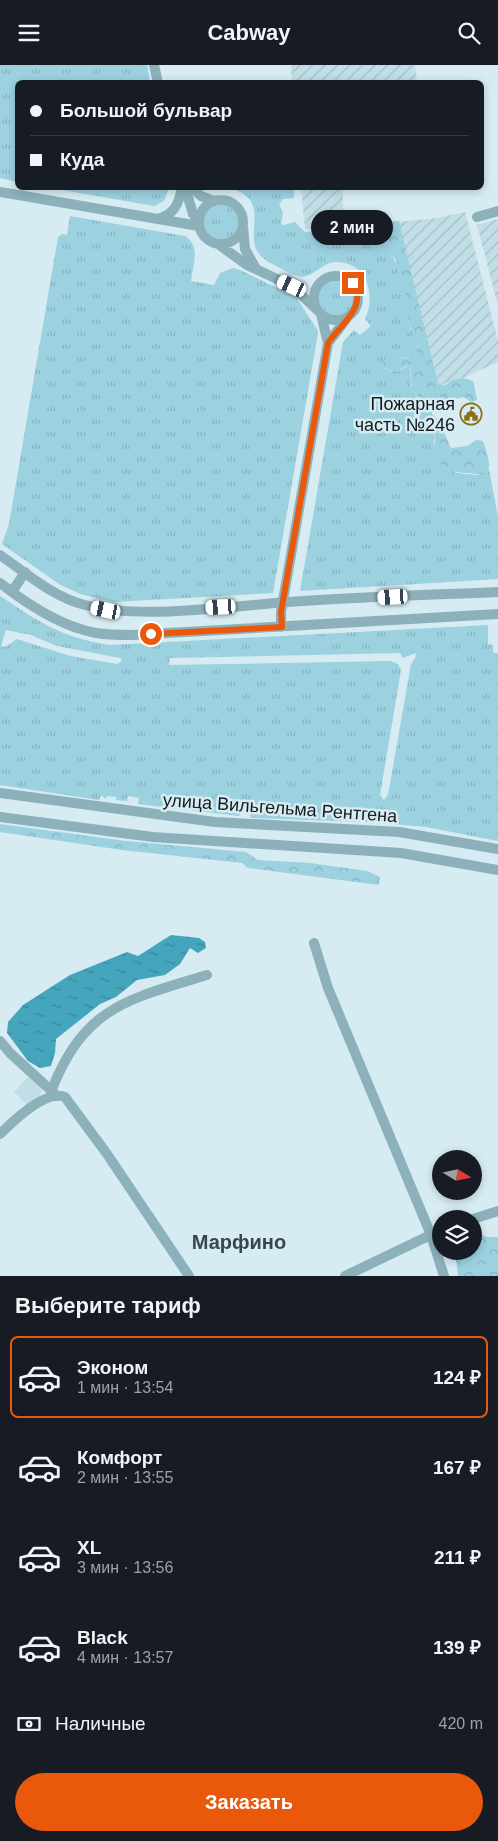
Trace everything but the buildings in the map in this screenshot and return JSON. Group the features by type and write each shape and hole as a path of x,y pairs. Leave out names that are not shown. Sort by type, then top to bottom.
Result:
{"street":[{"path":"154,65 157,80"},
{"path":"157,219 166,217 177,207 182,190"},
{"path":"184,190 193,214 208,239 218,243 229,253 257,270 292,286 319,312 333,320 347,318"},
{"path":"194,190 201,196 214,201 225,200 234,205 241,213 245,249 257,270"},
{"path":"0,192 157,219 199,224"},
{"path":"199,224 205,207 214,201"},
{"path":"477,217 498,211"},
{"path":"218,243 234,239 243,224"},
{"path":"292,286 318,285 329,277 336,276 348,279 357,289 358,302 356,308 328,343"},
{"path":"282,627 283,603 328,343 314,297 318,285"},
{"path":"0,555 66,598 83,605 106,610 162,611 498,592"},
{"path":"12,592 25,572"},
{"path":"0,583 34,607 68,624 97,633 132,635 498,615"},
{"name":"улица Вильгельма Рентгена","path":"0,793 114,810 225,823 400,832 498,849"},
{"name":"улица Вильгельма Рентгена","path":"0,817 153,837 401,853 498,870"},
{"path":"314,943 328,988 432,1223"},
{"path":"0,1134 54,1092 63,1062 78,1039 97,1020 122,1004 207,975"},
{"path":"0,1041 10,1053 54,1092 65,1097 79,1113 189,1276"},
{"path":"482,1216 498,1211"},
{"path":"345,1276 432,1234"},
{"path":"441,1260 444,1276"}],"shaded area":[{"path":"291,65 415,65 417,80 292,80"},
{"path":"301,190 343,190 342,228 305,229"},
{"path":"465,212 498,341 498,362 457,381 435,386 397,222 437,218"},
{"path":"498,219 498,306 477,225"},
{"path":"29,1076 40,1086 42,1091 40,1095 27,1105 14,1092"}],"green space":[{"path":"0,65 147,65 150,80 15,80 15,182 0,178"},
{"path":"62,190 168,190 164,201 154,206"},
{"path":"234,190 294,190 294,198 283,199 279,205 283,212 281,224 295,222 305,232 317,231 322,236 342,239 381,237 387,239 405,286 409,322 418,349 414,358 403,357 385,368 391,372 401,370 410,364 411,386 434,427 434,443 439,461 456,473 478,475 488,472 489,469 498,517 498,579 300,591 343,342 354,330 360,335 371,326 365,319 370,300 369,290 361,273 346,263 330,263 303,277 296,276 266,261 257,251 254,243 255,215 253,207 249,199 241,192"},
{"path":"221,205 233,210 238,222 233,234 221,239 209,234 204,222 209,210"},
{"path":"70,216 185,236 193,245 195,256 191,281 214,285 220,273 233,268 240,270 296,297 318,331 273,593 114,602 80,594 59,584 2,544 9,524 58,237 62,234 67,235"},
{"path":"399,221 438,384 446,385 459,379 470,379 473,381 477,399 472,403 464,397 449,400 441,398 431,407 432,414 439,421 451,448 468,446 476,440 483,441 489,463 486,474 455,472 441,465 436,453 434,427 425,415 417,395 412,390 410,364 394,373 382,366 382,362 388,357 414,358 418,347 407,316 406,289 398,275 396,260 389,251 387,239 375,237 347,239 317,233 318,230 342,228 349,224"},
{"path":"336,281 348,286 353,298 348,310 336,315 324,310 319,298 324,286"},
{"path":"0,596 52,628 78,638 110,645 488,625 488,644 493,645 493,653 498,653 498,841 426,827 393,824 392,818 386,817 366,822 251,818 249,810 243,810 239,816 138,804 139,798 128,796 127,801 116,800 116,797 107,796 106,799 101,795 99,800 0,785","holes":["6,630 31,635 57,646 120,658 122,660 118,664 70,656 17,639 5,647 1,646","400,653 403,658 416,653 415,659 411,664 388,795 384,800 380,795 401,670 398,664 391,661 169,665 170,658"]},
{"path":"0,824 126,841 246,852 258,860 310,863 367,871 380,877 379,885 248,868 242,863 122,850 0,832"},
{"path":"482,1235 498,1237 498,1276 458,1276 456,1260 482,1260"}],"water":[{"path":"171,935 199,938 205,942 206,948 198,953 190,948 180,964 165,975 137,980 116,997 100,1004 56,1039 55,1053 51,1066 40,1068 28,1061 7,1033 8,1022 23,1005 70,975 127,952 138,956"}],"place":[{"name":"Пожарная часть №246","path":"471,414"}],"district":[{"name":"Марфино","path":"239,1242"}],"route":[{"path":"151,634 282,627 281,612 328,343 337,329 356,308 358,295 353,283"}]}
